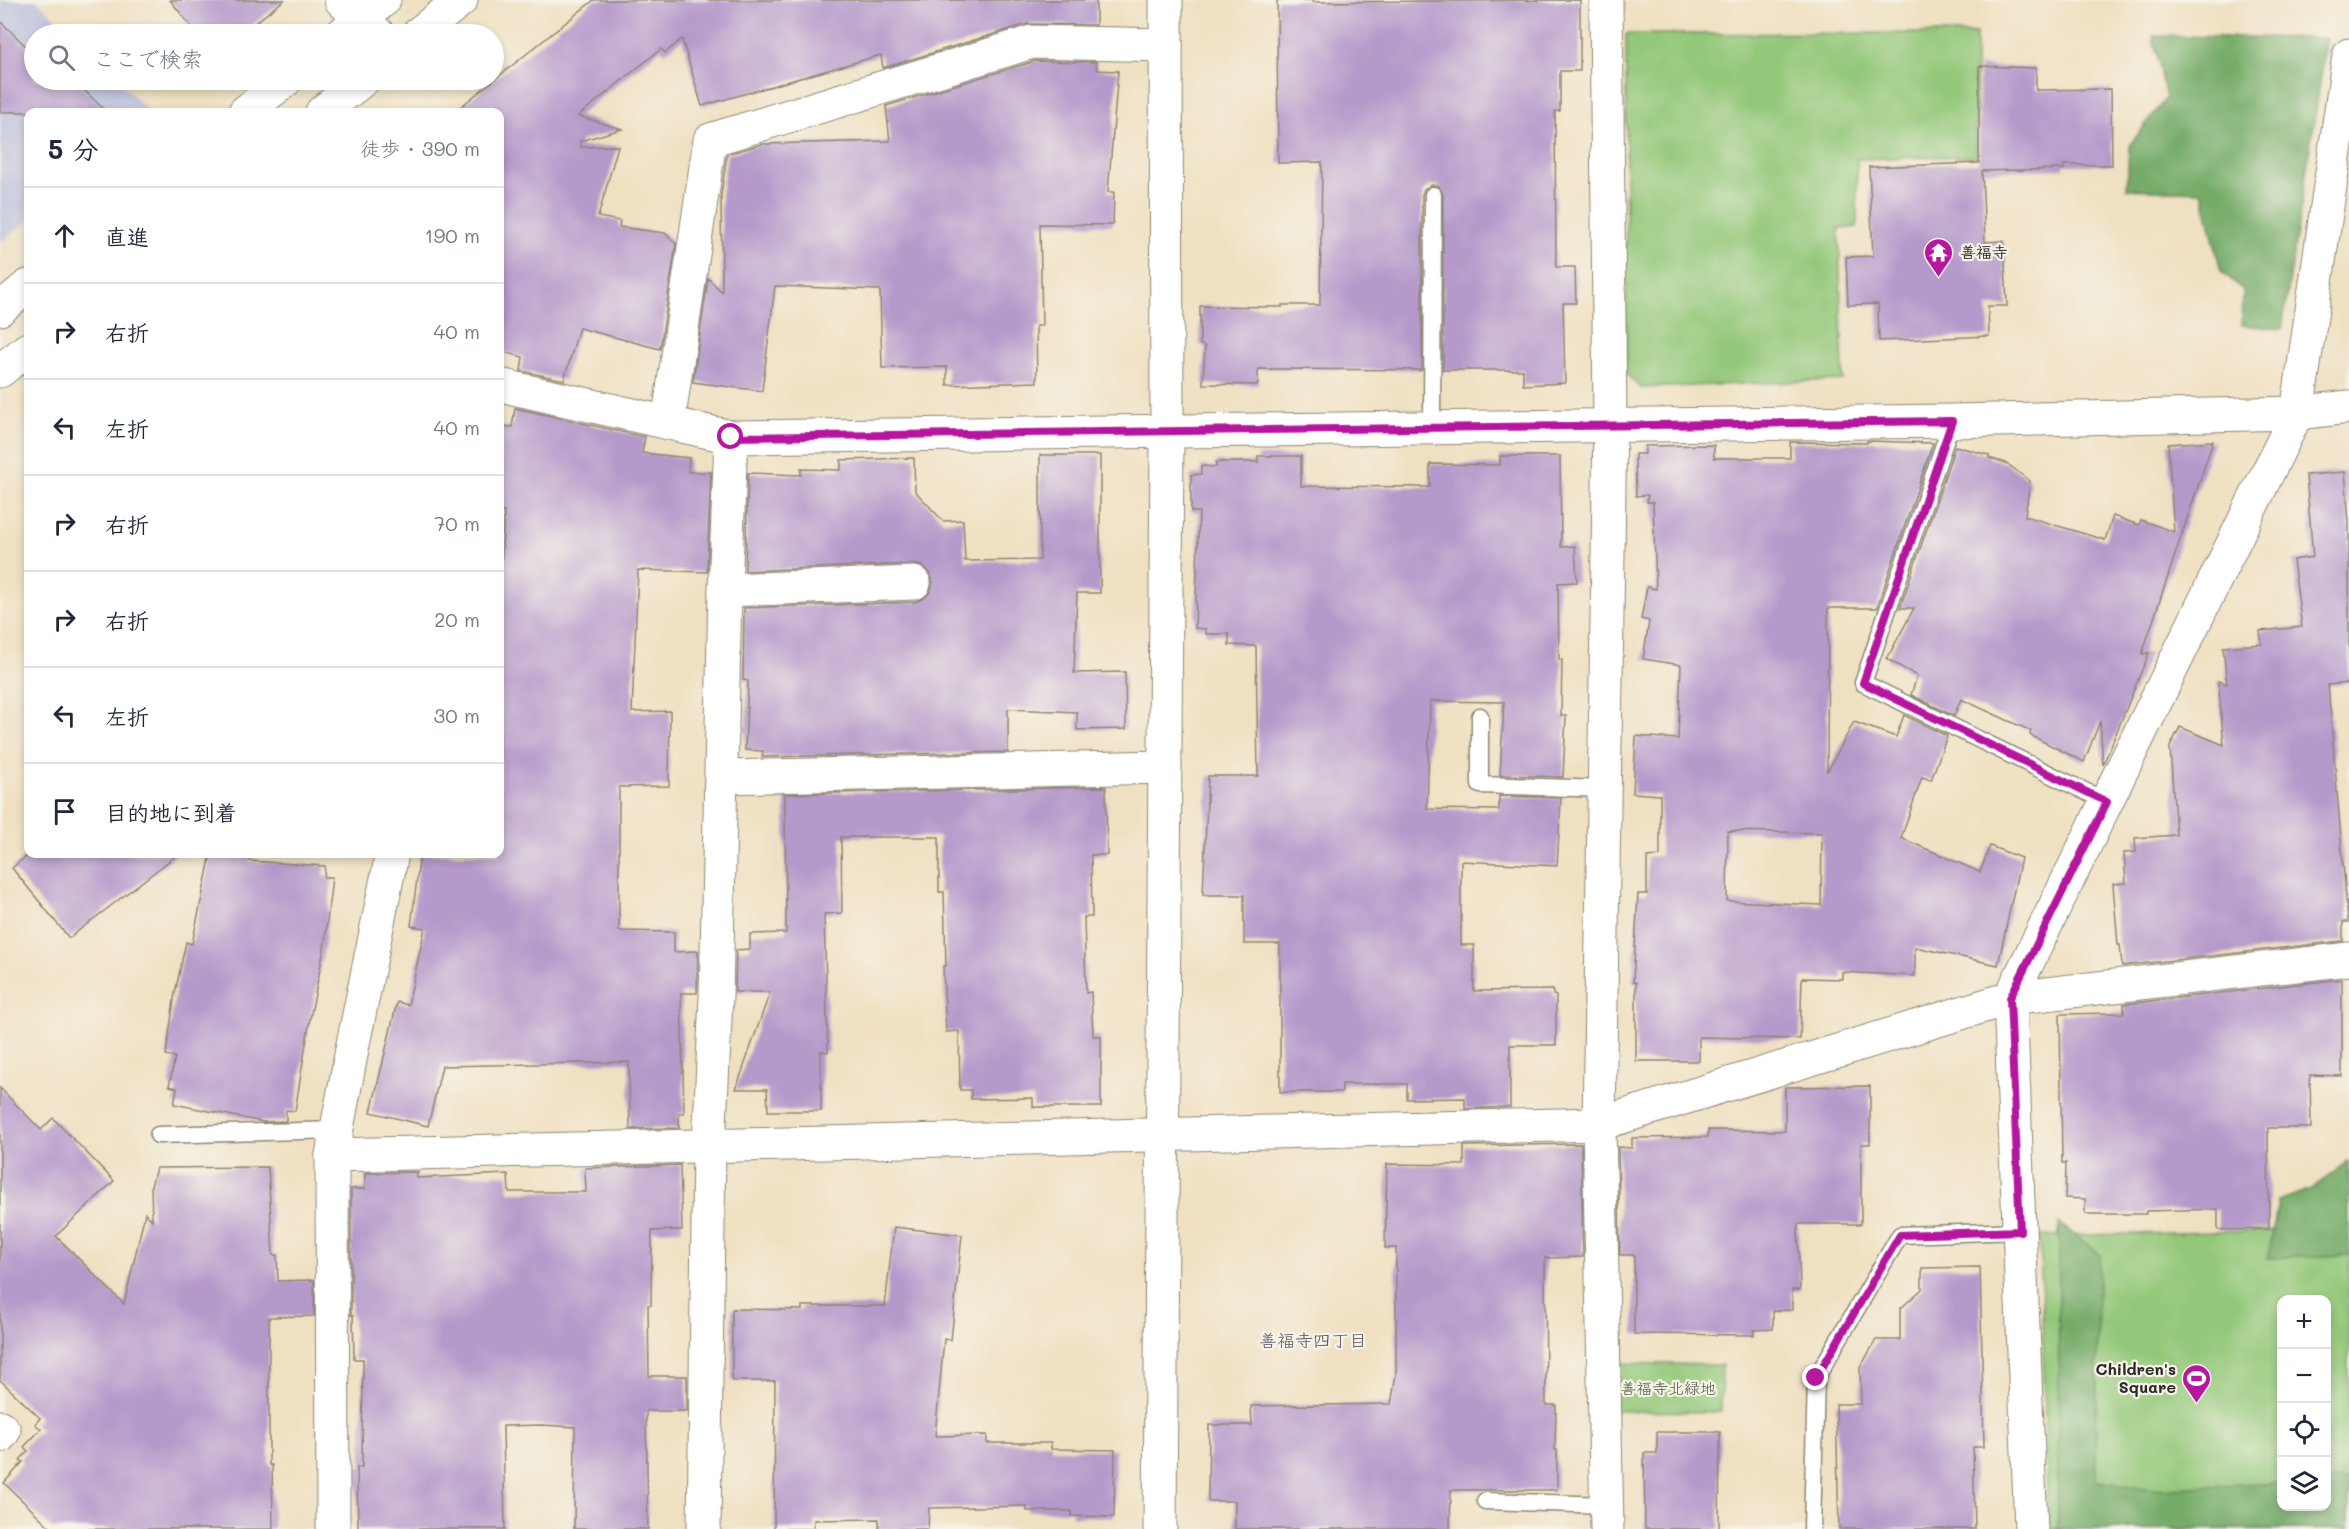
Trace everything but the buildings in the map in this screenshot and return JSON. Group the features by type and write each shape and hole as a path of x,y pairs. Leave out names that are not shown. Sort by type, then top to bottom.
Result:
{"street":[{"path":"431,24 461,0"},
{"path":"1160,1529 1167,431 1166,0"},
{"path":"1606,0 1610,425 1599,1124 1607,1517"},
{"path":"668,423 710,140 1032,42 1166,45"},
{"path":"2031,1529 2010,998 2297,413 2349,55"},
{"path":"250,108 273,90"},
{"path":"327,108 350,90"},
{"path":"0,309 24,289"},
{"path":"0,371 24,351"},
{"path":"504,386 731,437 1952,421 2297,413 2349,407"},
{"path":"704,1529 709,1146 731,437"},
{"path":"725,590 914,583"},
{"path":"722,777 1165,767"},
{"path":"333,1529 335,1142 352,1044 391,858"},
{"path":"335,1142 709,1146 1599,1124 2010,998 2349,959"},
{"path":"0,1427 4,1431 0,1436"}],"lane":[{"path":"1432,427 1433,195"},
{"path":"1952,421 1863,683 2107,802"},
{"path":"1480,716 1480,784 1605,789"},
{"path":"158,1135 335,1142"},
{"path":"1812,1529 1816,1378 1900,1235 2020,1231"},
{"path":"1485,1501 1607,1517"}],"shaded area":[{"path":"0,0 36,0 62,24 24,24 24,90 128,90 145,108 24,108 24,224 0,243"}],"green space":[{"path":"1976,33 1976,156 1857,159 1857,227 1839,229 1843,380 1641,388 1626,374 1626,34"},
{"path":"2153,36 2327,38 2282,329 2242,325 2243,290 2221,271 2202,192 2127,189 2129,146 2166,98"},
{"path":"2349,1161 2349,1255 2268,1258 2278,1201 2311,1189"},
{"path":"2059,1223 2100,1254 2096,1481 2152,1489 2277,1482 2277,1511 2331,1511 2331,1480 2349,1479 2349,1529 2058,1529"},
{"path":"2349,1229 2349,1529 2048,1529 2040,1236"},
{"name":"善福寺北緑地","path":"1615,1363 1722,1365 1721,1412 1615,1411"}],"place":[{"name":"善福寺","path":"1939,278"},
{"name":"Children's Square","path":"2197,1404"}],"district":[{"name":"善福寺四丁目","path":"1313,1341"}],"route":[{"path":"731,437 1952,421 1863,683 2107,802 2010,998 2020,1231 1900,1235 1816,1378"}]}
